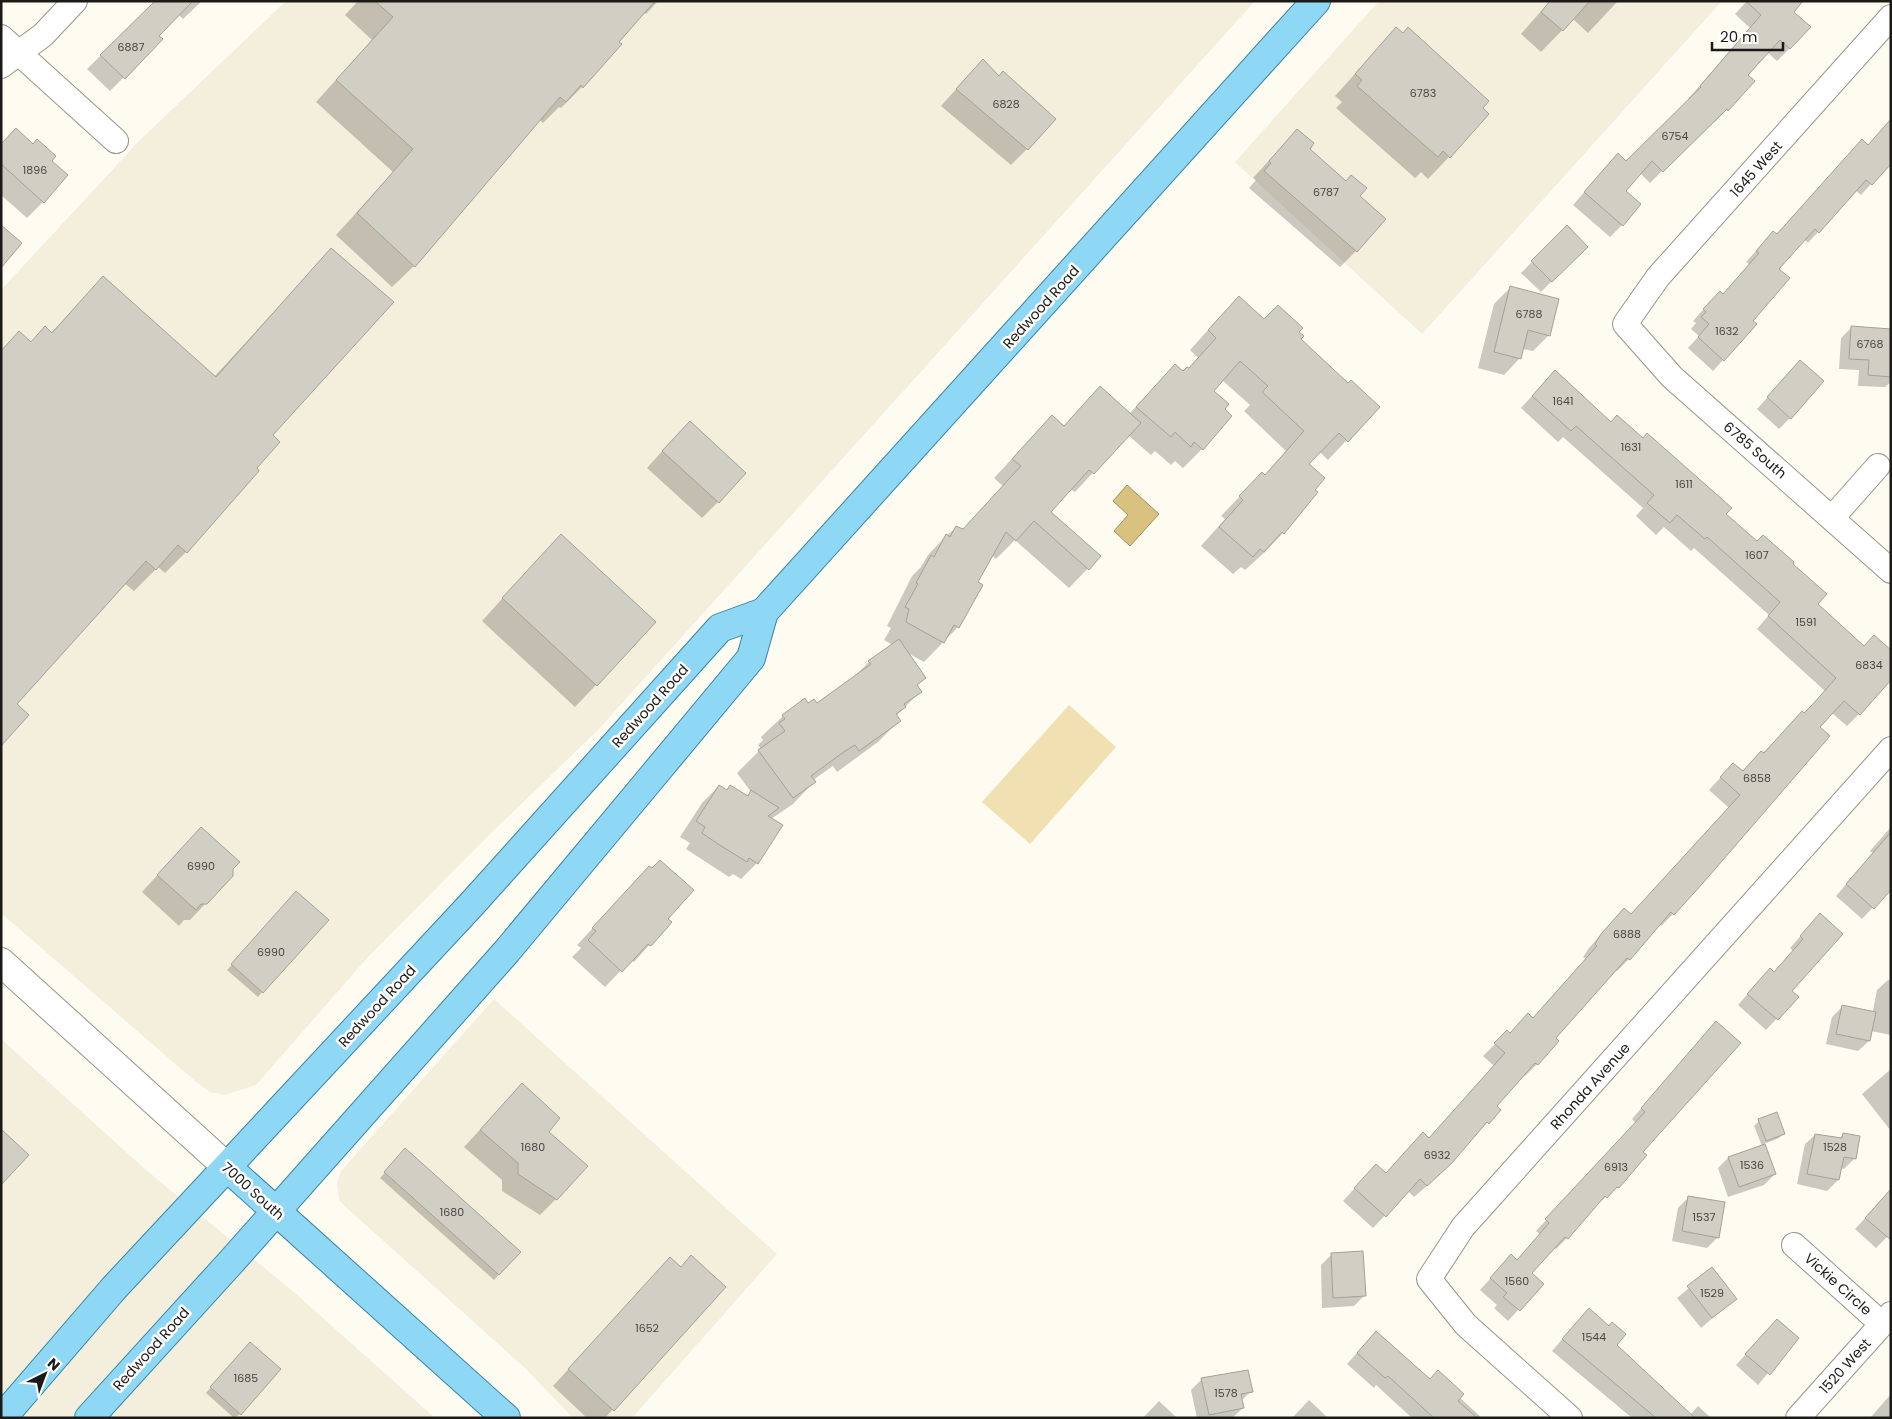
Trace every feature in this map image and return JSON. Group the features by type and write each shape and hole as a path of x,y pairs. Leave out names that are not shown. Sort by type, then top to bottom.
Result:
{"main road":[{"name":"Redwood Road","path":"89,1418 506,951 751,658 764,612 1316,1"},
{"name":"Redwood Road","path":"2,1418 114,1288 471,905 720,628 764,612"},
{"name":"7000 South","path":"1,962 506,1418"}],"street":[{"path":"10,60 43,34 75,1"},
{"path":"1885,1 1891,11"},
{"name":"1645 West","path":"1625,324 1658,277 1891,17"},
{"path":"1,37 10,60 116,142"},
{"name":"6785 South","path":"1625,324 1672,377 1891,571"},
{"path":"1832,518 1878,466"},
{"name":"Rhonda Avenue","path":"1570,1418 1466,1325 1429,1279 1463,1228 1891,749"},
{"name":"Vickie Circle","path":"1794,1245 1887,1319"},
{"name":"1520 West","path":"1798,1418 1887,1319"}],"shaded area":[{"path":"286,1 1255,1 596,732 491,833 368,957 256,1085 225,1095 210,1092 195,1081 1,913 1,290 140,140"},
{"path":"1379,1 1722,1 1422,334 1235,162"},
{"path":"1127,485 1159,514 1130,546 1114,531 1128,515 1113,501"},
{"path":"1069,705 1116,747 1030,844 982,802"},
{"path":"494,999 777,1254 632,1418 573,1418 525,1368 339,1200 337,1182 341,1171"},
{"path":"1,1039 145,1169 296,1294 435,1418 1,1418"}],"building":[{"path":"155,1 193,1 159,36 163,39 125,79 100,55"},
{"path":"375,1 655,1 619,42 622,44 583,88 581,85 566,102 560,97 415,267 357,213 413,149 336,80 393,17"},
{"path":"1550,1 1590,1 1563,31 1541,12"},
{"path":"1746,1 1803,1 1794,12 1811,27 1790,49 1780,40 1748,75 1755,81 1728,111 1727,109 1663,172 1652,161 1626,191 1641,204 1623,226 1584,192 1618,153 1626,161 1701,87 1761,15"},
{"path":"1396,27 1403,33 1408,27 1489,101 1483,108 1489,114 1450,158 1443,151 1438,157 1357,86 1362,80 1355,74"},
{"path":"983,59 999,76 1003,71 1056,119 1028,150 956,89"},
{"path":"1891,119 1891,164 1872,185 1866,180 1819,233 1815,229 1779,269 1790,278 1753,321 1757,324 1724,361 1698,337 1709,324 1701,317 1706,312 1703,309 1720,291 1723,294 1759,253 1756,251 1773,231 1777,234 1862,139 1868,145"},
{"path":"16,128 33,144 37,139 56,156 52,161 68,175 44,203 1,164 1,144"},
{"path":"1297,129 1314,143 1310,149 1346,181 1351,175 1367,188 1360,196 1386,219 1357,252 1264,171 1271,163 1269,161"},
{"path":"1,225 22,243 1,268"},
{"path":"1567,225 1588,247 1552,282 1531,261"},
{"path":"331,248 394,302 273,435 280,442 257,468 259,471 187,553 178,545 156,570 146,561 17,704 29,715 1,746 1,351 19,331 31,342 45,326 52,333 103,276 216,377"},
{"path":"1510,286 1559,299 1550,336 1528,330 1521,359 1494,352"},
{"path":"1239,296 1264,319 1278,305 1303,328 1299,332 1304,336 1301,339 1348,383 1351,380 1380,407 1348,442 1339,433 1309,464 1325,478 1315,490 1318,492 1284,534 1282,532 1264,552 1260,549 1253,557 1219,527 1243,500 1239,496 1262,472 1265,475 1304,431 1262,392 1268,386 1240,361 1214,391 1229,404 1225,409 1232,416 1203,450 1194,442 1191,447 1175,432 1171,437 1136,407 1175,364 1183,371 1187,367 1189,368 1216,338 1208,330"},
{"path":"1851,326 1891,329 1891,377 1868,375 1869,360 1849,359"},
{"path":"1800,360 1824,381 1791,419 1767,397"},
{"path":"1555,370 1611,422 1617,415 1643,438 1647,433 1732,508 1726,514 1757,541 1763,535 1794,562 1793,564 1827,594 1818,604 1864,646 1874,635 1891,650 1891,680 1860,715 1844,701 1820,727 1830,736 1703,883 1674,915 1671,912 1630,960 1627,958 1556,1038 1559,1041 1538,1065 1535,1063 1497,1106 1501,1110 1489,1124 1487,1122 1452,1163 1427,1186 1420,1179 1386,1217 1354,1188 1376,1164 1386,1173 1423,1132 1429,1138 1505,1053 1494,1043 1507,1030 1510,1033 1528,1013 1533,1018 1597,946 1595,944 1601,934 1624,908 1631,914 1740,795 1720,777 1733,763 1743,771 1761,751 1764,753 1802,711 1804,713 1812,705 1836,678 1768,616 1780,602 1707,537 1705,539 1677,515 1670,523 1647,503 1654,495 1576,426 1571,431 1532,396"},
{"path":"1100,386 1141,423 1094,474 1089,470 1051,512 1101,556 1089,570 1034,521 1016,541 1006,532 978,582 983,585 959,628 954,625 944,643 906,622 909,609 905,607 931,555 934,557 946,534 950,537 956,526 963,529 1021,466 1012,459 1052,415 1064,426"},
{"path":"690,421 746,473 719,503 662,451"},
{"path":"561,534 656,622 597,686 502,598"},
{"path":"899,639 926,678 917,685 922,692 904,704 906,707 896,714 901,721 859,751 855,745 845,751 811,776 816,782 793,798 758,750 785,731 779,723 785,719 782,715 805,698 808,703 814,699 817,703 871,664 868,661"},
{"path":"719,785 727,790 730,785 748,796 751,790 779,808 768,816 783,825 758,864 749,858 747,862 702,833 705,827 696,821"},
{"path":"201,827 240,862 233,869 233,876 207,904 201,904 196,910 157,875"},
{"path":"1891,832 1891,890 1874,909 1846,884"},
{"path":"660,860 694,890 668,919 672,922 667,928 651,946 648,944 622,972 588,940 596,931 592,928 649,866 652,868"},
{"path":"296,891 329,920 263,993 231,964"},
{"path":"1820,913 1843,934 1792,991 1799,997 1778,1020 1747,994 1770,968 1774,972 1803,939 1800,936"},
{"path":"1842,1005 1876,1012 1870,1041 1836,1034"},
{"path":"1716,1021 1741,1043 1643,1152 1647,1155 1619,1188 1617,1187 1607,1198 1605,1196 1568,1239 1565,1237 1532,1273 1544,1284 1520,1311 1503,1297 1507,1293 1490,1278 1511,1254 1517,1260 1549,1223 1545,1219 1645,1112 1641,1108"},
{"path":"522,1083 560,1118 549,1132 588,1166 557,1200 518,1174 518,1163 480,1130"},
{"path":"1777,1112 1785,1134 1766,1141 1758,1119"},
{"path":"1,1129 29,1155 1,1185"},
{"path":"1843,1133 1860,1136 1856,1159 1844,1157 1839,1180 1807,1174 1815,1134 1842,1138"},
{"path":"1765,1144 1776,1174 1739,1187 1728,1157"},
{"path":"405,1148 521,1252 499,1275 384,1172"},
{"path":"1891,1189 1891,1240 1865,1218"},
{"path":"1688,1196 1725,1202 1719,1238 1682,1231"},
{"path":"1363,1251 1366,1296 1333,1298 1331,1253"},
{"path":"691,1255 726,1287 614,1411 568,1369 670,1257 681,1267"},
{"path":"1712,1267 1737,1299 1712,1318 1687,1286"},
{"path":"1589,1308 1609,1326 1612,1322 1626,1334 1617,1345 1695,1418 1656,1418 1562,1339"},
{"path":"1777,1319 1799,1338 1770,1375 1745,1354"},
{"path":"1376,1331 1430,1379 1438,1370 1464,1394 1458,1401 1477,1418 1434,1418 1388,1376 1385,1378 1357,1353"},
{"path":"250,1342 281,1369 241,1415 210,1387"},
{"path":"1248,1370 1253,1392 1241,1394 1244,1408 1209,1415 1201,1378"}]}
